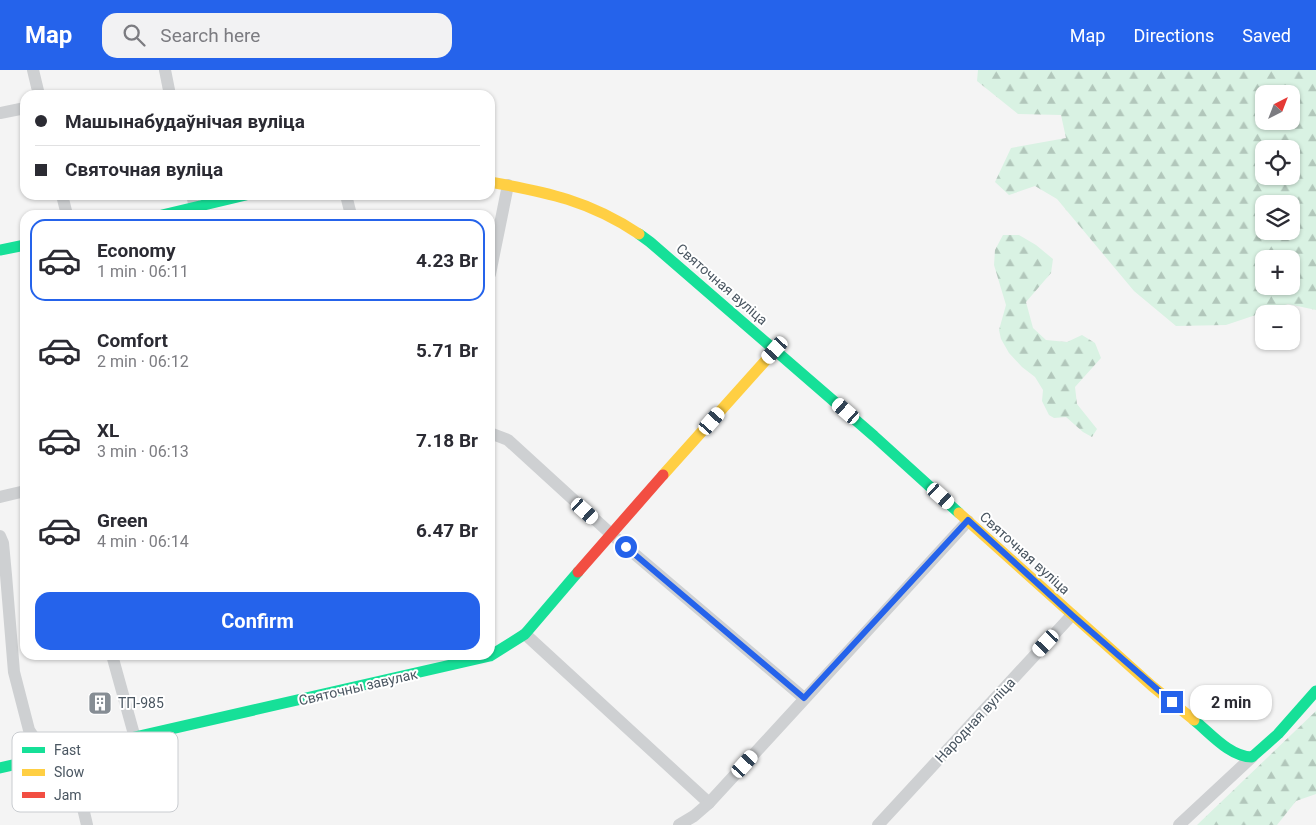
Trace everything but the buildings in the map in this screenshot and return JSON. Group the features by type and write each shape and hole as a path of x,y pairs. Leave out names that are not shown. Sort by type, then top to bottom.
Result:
{"street":[{"path":"33,70 38,90"},
{"path":"165,70 169,90"},
{"path":"0,113 20,109"},
{"name":"Святочная вуліца","path":"495,183 560,197 590,207 621,222 650,242 968,520 1072,615 1172,702 1234,753 1244,757 1252,757"},
{"path":"495,249 508,185"},
{"path":"199,210 230,200"},
{"path":"0,250 20,246"},
{"name":"Святочны завулак","path":"495,653 526,634 611,534 775,350"},
{"path":"495,435 508,440 611,534 804,698"},
{"path":"0,497 20,492"},
{"path":"679,825 694,816 709,803 968,520"},
{"path":"0,536 3,543 14,672 30,732"},
{"name":"Народная вуліца","path":"878,825 1072,615"},
{"path":"526,634 709,803"},
{"path":"113,660 133,732"},
{"name":"Святочны завулак","path":"161,732 473,660"},
{"path":"1179,825 1264,748 1316,691"},
{"path":"83,812 86,825"}],"green space":[{"path":"978,70 1316,70 1316,310 1300,305 1288,304 1255,305 1255,315 1226,325 1176,326 1134,291 1057,199 1035,186 1009,195 995,182 1011,148 1066,138 1061,115 1018,114 977,81"},
{"path":"1003,235 1019,235 1036,245 1053,259 1051,273 1026,302 1033,328 1046,340 1067,342 1082,335 1095,343 1101,358 1075,387 1077,404 1097,429 1092,437 1083,432 1066,417 1054,418 1049,415 1042,401 1043,390 1035,377 1009,353 1001,339 999,330 1006,305 994,265 995,250"},
{"path":"1316,711 1316,794 1296,801 1277,825 1197,825"}],"traffic: fast":[{"path":"183,210 225,200"},
{"path":"639,234 874,436 959,513"},
{"path":"0,250 20,246"},
{"path":"495,653 525,634 578,572"},
{"path":"158,732 472,660"},
{"path":"1194,720 1228,749 1244,756 1252,757 1278,734 1316,691"},
{"path":"0,768 12,765"}],"traffic: slow":[{"path":"495,183 568,199 603,213 639,234"},
{"path":"663,475 775,350"},
{"path":"959,513 1152,686 1194,720"}],"traffic: jam":[{"path":"578,572 663,475"}],"place":[{"name":"ТП-985","path":"100,703"}],"route":[{"path":"626,547 804,698 968,520 1072,615 1172,702"}]}
